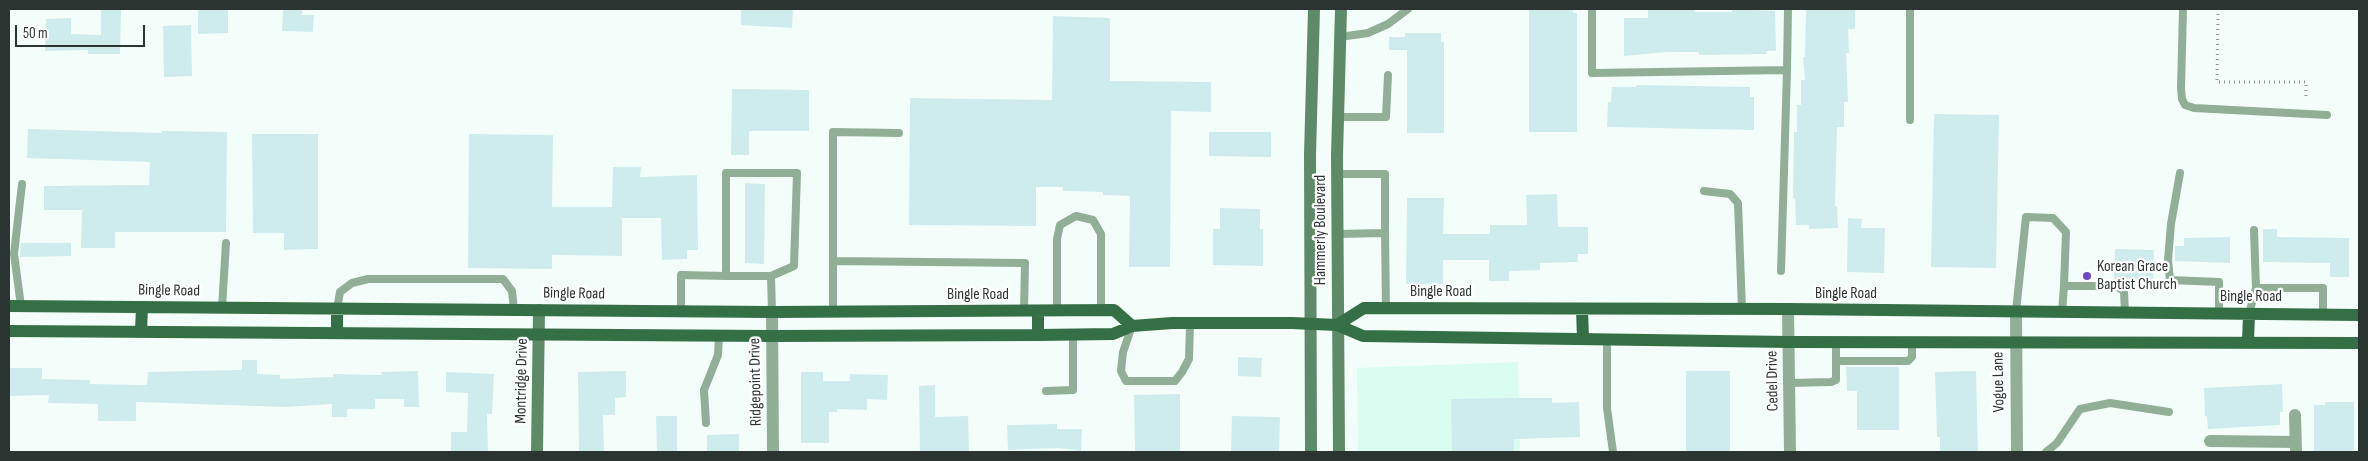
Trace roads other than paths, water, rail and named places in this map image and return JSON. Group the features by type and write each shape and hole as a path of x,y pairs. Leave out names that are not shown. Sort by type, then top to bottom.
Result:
{"main road":[{"name":"Hammerly Boulevard","path":"1311,452 1310,155 1314,9"},
{"name":"Hammerly Boulevard","path":"1339,452 1337,174 1341,9"},
{"name":"Bingle Road","path":"15,306 681,312 1114,310 1132,326"},
{"path":"142,307 142,332"},
{"name":"Bingle Road","path":"1337,325 1364,308 2357,314"},
{"path":"337,309 337,333"},
{"path":"1582,309 1582,339"},
{"name":"Montridge Drive","path":"537,452 539,310"},
{"path":"1038,311 1038,335"},
{"path":"2248,342 2249,314"},
{"path":"9,331 719,336 1073,335 1113,334 1132,326 1190,323 1337,325 1363,336 1789,342 2359,343"}],"street":[{"name":"Cedel Drive","path":"1788,310 1790,452"},
{"name":"Vogue Lane","path":"2016,311 2017,452"},
{"name":"Ridgepoint Drive","path":"772,312 774,452"},
{"path":"2210,441 2296,447 2294,414"}],"lane":[{"path":"1340,37 1368,33 1388,24 1408,9"},
{"path":"1592,9 1592,73 1787,70"},
{"path":"1781,271 1788,9"},
{"path":"1910,9 1910,120"},
{"path":"2183,9 2181,88 2182,99 2185,105 2194,108 2327,115"},
{"path":"1338,117 1386,116 1388,75"},
{"path":"833,312 833,132 898,133"},
{"path":"681,312 681,276 726,276 771,276 794,266 797,173 726,173 726,276"},
{"path":"1337,174 1385,174 1386,308"},
{"path":"2180,174 2171,224 2168,260 2170,280 2218,282 2219,314"},
{"path":"15,306 14,254 22,184"},
{"path":"1704,191 1730,194 1738,203 1742,310"},
{"path":"1056,310 1057,239 1060,225 1076,216 1093,220 1101,234 1101,310"},
{"path":"2016,311 2026,217 2053,218 2066,232 2062,312"},
{"path":"2249,314 2256,288 2254,230"},
{"path":"1337,234 1385,233"},
{"path":"222,308 226,243"},
{"path":"833,261 1025,263 1024,311"},
{"path":"771,276 772,312"},
{"path":"337,309 340,292 352,282 368,279 503,279 512,291 514,310"},
{"path":"2064,286 2116,286 2124,291 2125,312"},
{"path":"2256,288 2323,288 2323,314"},
{"path":"1132,326 1123,352 1121,371 1126,380 1175,381 1189,359 1190,323"},
{"path":"1046,391 1073,390 1073,335"},
{"path":"706,423 704,390 718,355 719,336"},
{"path":"1607,340 1607,408 1613,452"},
{"path":"1789,382 1831,382 1836,380 1836,342"},
{"path":"1836,361 1908,361 1912,357 1912,342"},
{"path":"2046,452 2057,444 2080,409 2110,403 2169,412"}],"place":[{"name":"Korean Grace Baptist Church","path":"2087,276"}]}
